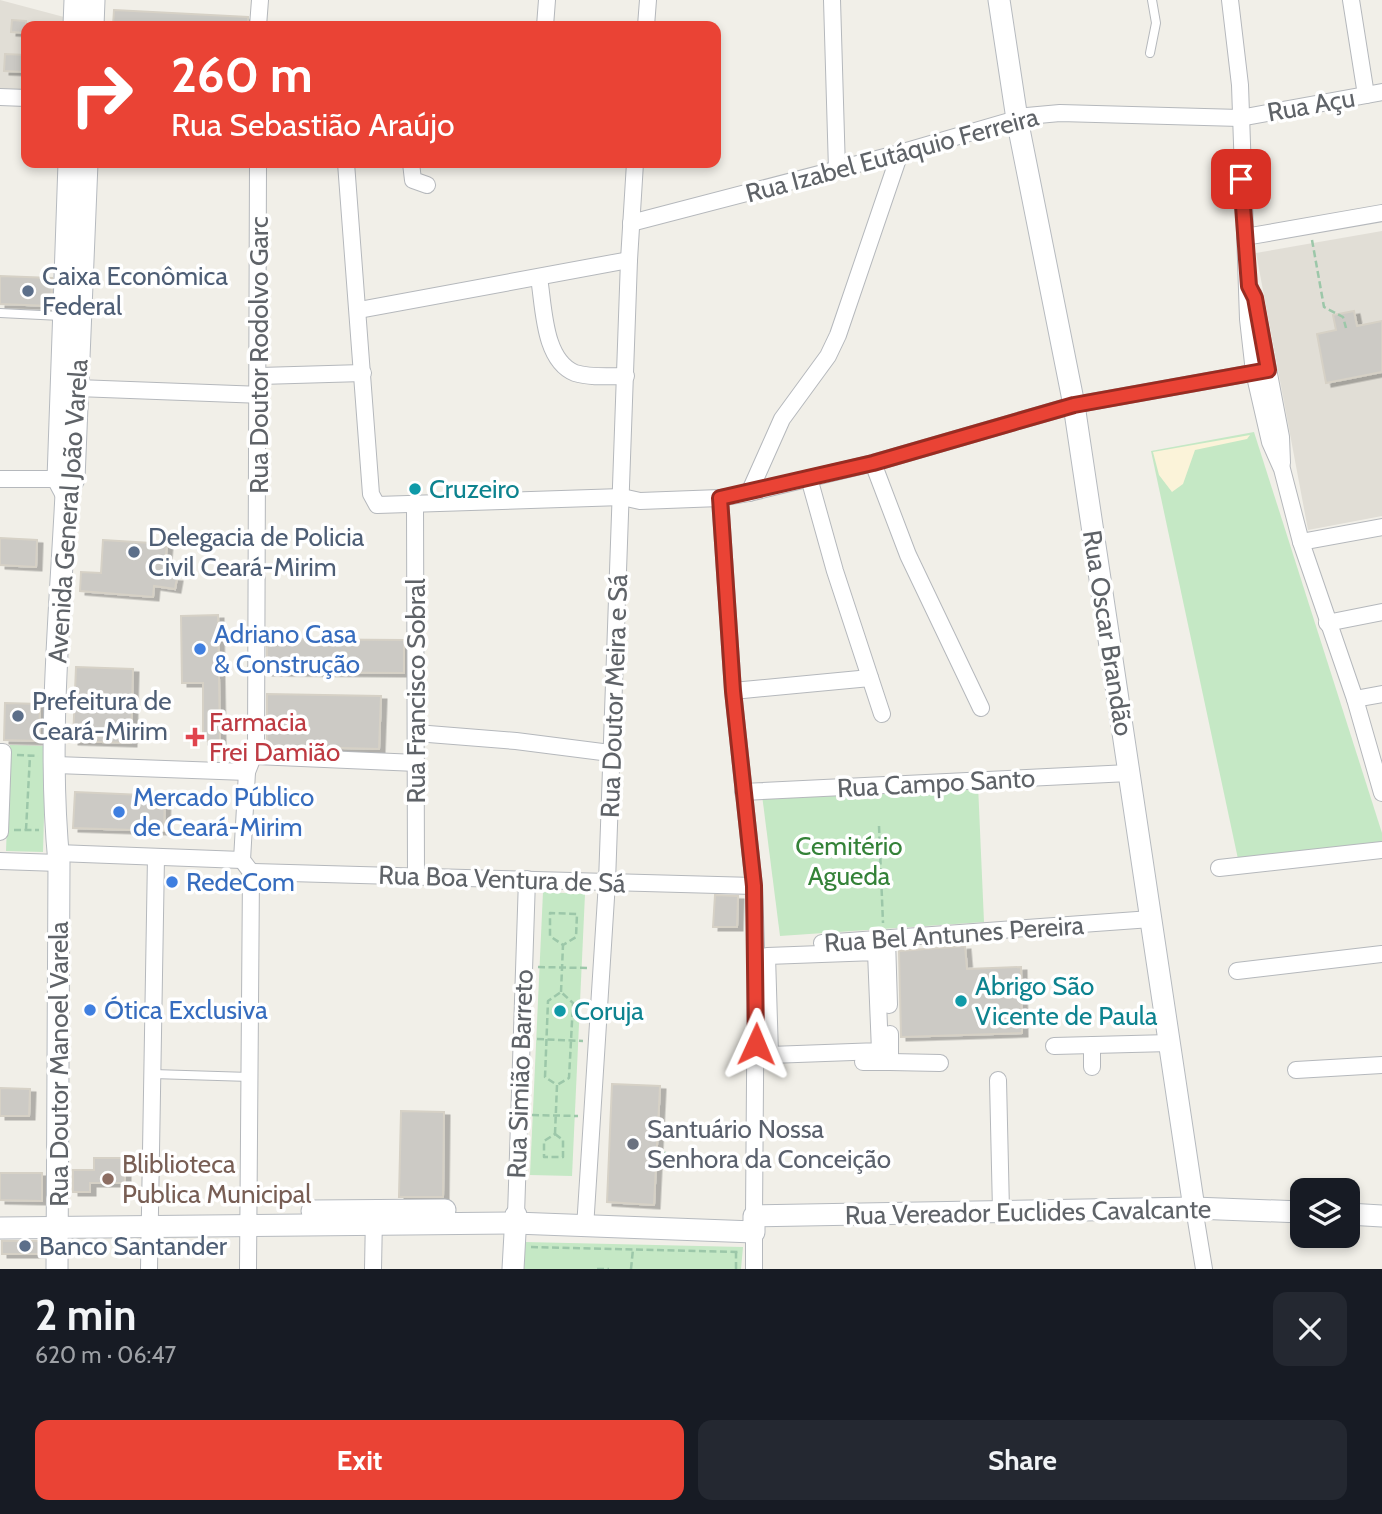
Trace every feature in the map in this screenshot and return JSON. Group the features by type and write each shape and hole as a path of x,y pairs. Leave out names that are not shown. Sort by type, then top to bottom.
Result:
{"main road":[{"path":"74,21 75,0"},
{"path":"93,21 94,0"},
{"name":"Rua Oscar Brandão","path":"999,0 1017,118 1074,405 1194,1208"},
{"path":"66,484 64,317 69,168"},
{"name":"Avenida General João Varela","path":"58,858 49,761 56,686 66,484 77,388 87,168"},
{"name":"Rua Doutor Manoel Varela","path":"57,1269 58,858"},
{"name":"Rua Vereador Euclides Cavalcante","path":"59,1223 249,1219 515,1219 538,1225 585,1228 754,1224 1001,1211 1194,1208 1290,1212"},
{"path":"1360,1215 1382,1216"},
{"path":"0,1219 59,1223"},
{"name":"Rua Simião Barreto","path":"513,1269 515,1219"},
{"path":"0,1228 59,1223"}],"street":[{"path":"258,21 260,0"},
{"path":"545,21 547,0"},
{"path":"646,21 648,0"},
{"path":"832,0 837,170"},
{"path":"1230,0 1237,47 1249,286 1248,319 1261,371 1270,442 1282,468 1301,542 1355,699 1382,793"},
{"path":"1350,0 1374,93"},
{"name":"Rua Açu","path":"1240,118 1374,93"},
{"path":"0,97 21,98"},
{"name":"Rua Izabel Eutáquio Ferreira","path":"631,223 900,153 1017,118 1060,113 1240,118"},
{"path":"748,493 782,419 828,356 838,335 900,153"},
{"name":"Rua Doutor Rodolvo Garc","path":"256,756 260,395 258,168"},
{"path":"346,168 374,503 415,505 622,497 640,501 720,498 873,463 1074,405 1261,371"},
{"path":"412,168 413,180 428,185"},
{"name":"Rua Doutor Meira e Sá","path":"585,1228 607,882 629,260 635,168"},
{"path":"1245,237 1382,213"},
{"path":"359,310 629,260"},
{"path":"539,278 549,334 558,359 574,372 583,375 626,376"},
{"path":"260,376 363,373"},
{"path":"77,388 260,395"},
{"path":"873,463 908,555 981,708"},
{"path":"0,478 66,484"},
{"path":"809,478 835,571 882,714"},
{"path":"720,498 733,691 754,886 754,1269"},
{"name":"Rua Francisco Sobral","path":"415,505 416,877"},
{"path":"1301,542 1382,527"},
{"path":"1327,623 1382,612"},
{"path":"733,691 870,678"},
{"path":"1355,699 1382,694"},
{"path":"416,733 516,741 610,753"},
{"path":"0,831 1,753"},
{"path":"248,1269 250,1077 247,772 256,756 416,763"},
{"path":"49,761 247,772"},
{"name":"Rua Campo Santo","path":"743,792 1129,773"},
{"path":"1219,868 1382,850"},
{"path":"149,1269 156,857"},
{"name":"Rua Boa Ventura de Sá","path":"0,861 156,857 416,877 754,886"},
{"name":"Rua Simião Barreto","path":"515,1219 527,879"},
{"name":"Rua Bel Antunes Pereira","path":"756,948 1151,919"},
{"path":"885,1057 887,939"},
{"path":"885,1057 876,952 766,956 770,1055 885,1057 940,1063"},
{"path":"1237,971 1382,954"},
{"path":"1054,1046 1170,1043"},
{"path":"1092,1045 1092,1067"},
{"path":"756,1063 885,1057"},
{"path":"1296,1070 1382,1065"},
{"path":"998,1080 1001,1211"},
{"name":"Rua Oscar Brandão","path":"1194,1208 1204,1269"},
{"path":"373,1269 374,1218"}],"lane":[{"path":"1150,53 1156,23 1152,0"},
{"path":"0,313 64,317"},
{"path":"153,1074 250,1077"}],"path":[{"path":"1310,226 1324,307 1343,317 1346,328"},
{"path":"1,753 49,761"},
{"path":"26,830 30,756"},
{"path":"879,826 883,930 887,939"},
{"path":"0,831 42,830"},
{"path":"550,913 577,914 576,937 563,944 550,936 550,913"},
{"path":"557,1085 569,1078 573,1003 561,992 563,944"},
{"path":"524,966 601,968"},
{"path":"557,1085 545,1077 546,1040 548,1001 561,992"},
{"path":"522,1038 597,1042"},
{"path":"555,1134 557,1085"},
{"path":"519,1114 592,1117"},
{"path":"555,1134 563,1140 563,1157 544,1157 544,1141 555,1134"},
{"path":"661,1153 666,1153"},
{"path":"530,1247 736,1252 736,1269"},
{"path":"631,1269 633,1249"},
{"path":"597,1269 609,1269"}],"shaded area":[{"path":"0,0 64,17 64,21 21,21 21,92 0,91"},
{"path":"1382,231 1382,516 1308,530 1256,253"}],"green space":[{"path":"1254,432 1382,833 1382,842 1238,859 1151,451"},
{"path":"10,745 46,746 43,852 6,851"},
{"name":"Cemitério Agueda","path":"978,785 984,922 780,936 762,795"},
{"path":"543,892 585,894 572,1176 530,1175"},
{"path":"525,1242 743,1247 741,1269 524,1269"}],"sand":[{"path":"1250,435 1247,439 1195,450 1183,484 1172,492 1159,475 1153,452"}],"building":[{"path":"114,10 248,17 248,21 113,21"},
{"path":"12,20 26,21 21,21 21,33 11,32"},
{"path":"5,54 21,55 21,72 4,71"},
{"name":"Caixa Econômica Federal","path":"0,276 52,278 51,306 0,304"},
{"path":"1354,311 1357,326 1382,321 1382,372 1326,383 1317,334 1336,330 1333,315"},
{"path":"0,538 37,540 36,567 0,565"},
{"path":"103,540 167,544 164,577 177,578 175,589 154,586 153,597 80,591 81,572 101,573"},
{"name":"Adriano Casa & Construção","path":"218,615 220,741 203,741 203,683 182,683 181,616"},
{"path":"267,639 404,640 404,673 267,672"},
{"path":"76,667 133,669 131,743 73,741"},
{"path":"267,694 381,696 379,749 267,746"},
{"path":"5,703 40,704 39,741 4,740"},
{"name":"Mercado Público de Ceará-Mirim","path":"75,792 165,796 164,831 73,828"},
{"path":"715,895 738,896 737,927 713,927"},
{"name":"Abrigo São Vicente de Paula","path":"965,946 967,969 1021,967 1022,1033 901,1037 899,951"},
{"name":"Santuário Nossa Senhora da Conceição","path":"612,1084 660,1086 654,1205 607,1202"},
{"path":"0,1088 30,1089 29,1116 0,1116"},
{"path":"401,1111 444,1112 443,1197 399,1197"},
{"path":"94,1158 125,1158 125,1183 90,1183 90,1192 73,1192 73,1170 94,1170"},
{"path":"0,1173 42,1173 42,1201 0,1200"},
{"name":"Banco Santander","path":"2,1241 44,1241 44,1254 2,1254"}],"place":[{"name":"Caixa Econômica Federal","path":"28,291"},
{"name":"Cruzeiro","path":"415,489"},
{"name":"Delegacia de Policia Civil Ceará-Mirim","path":"134,552"},
{"name":"Adriano Casa & Construção","path":"200,649"},
{"name":"Prefeitura de Ceará-Mirim","path":"18,716"},
{"name":"Farmacia Frei Damião","path":"195,737"},
{"name":"Mercado Público de Ceará-Mirim","path":"119,812"},
{"name":"RedeCom","path":"172,882"},
{"name":"Abrigo São Vicente de Paula","path":"961,1001"},
{"name":"Ótica Exclusiva","path":"90,1010"},
{"name":"Coruja","path":"560,1011"},
{"name":"Santuário Nossa Senhora da Conceição","path":"633,1144"},
{"name":"Bliblioteca Publica Municipal","path":"108,1179"},
{"name":"Banco Santander","path":"25,1246"}],"route":[{"path":"756,1044 754,886 733,691 720,498 873,463 1074,405 1268,370 1255,298 1249,286 1241,179"}]}
